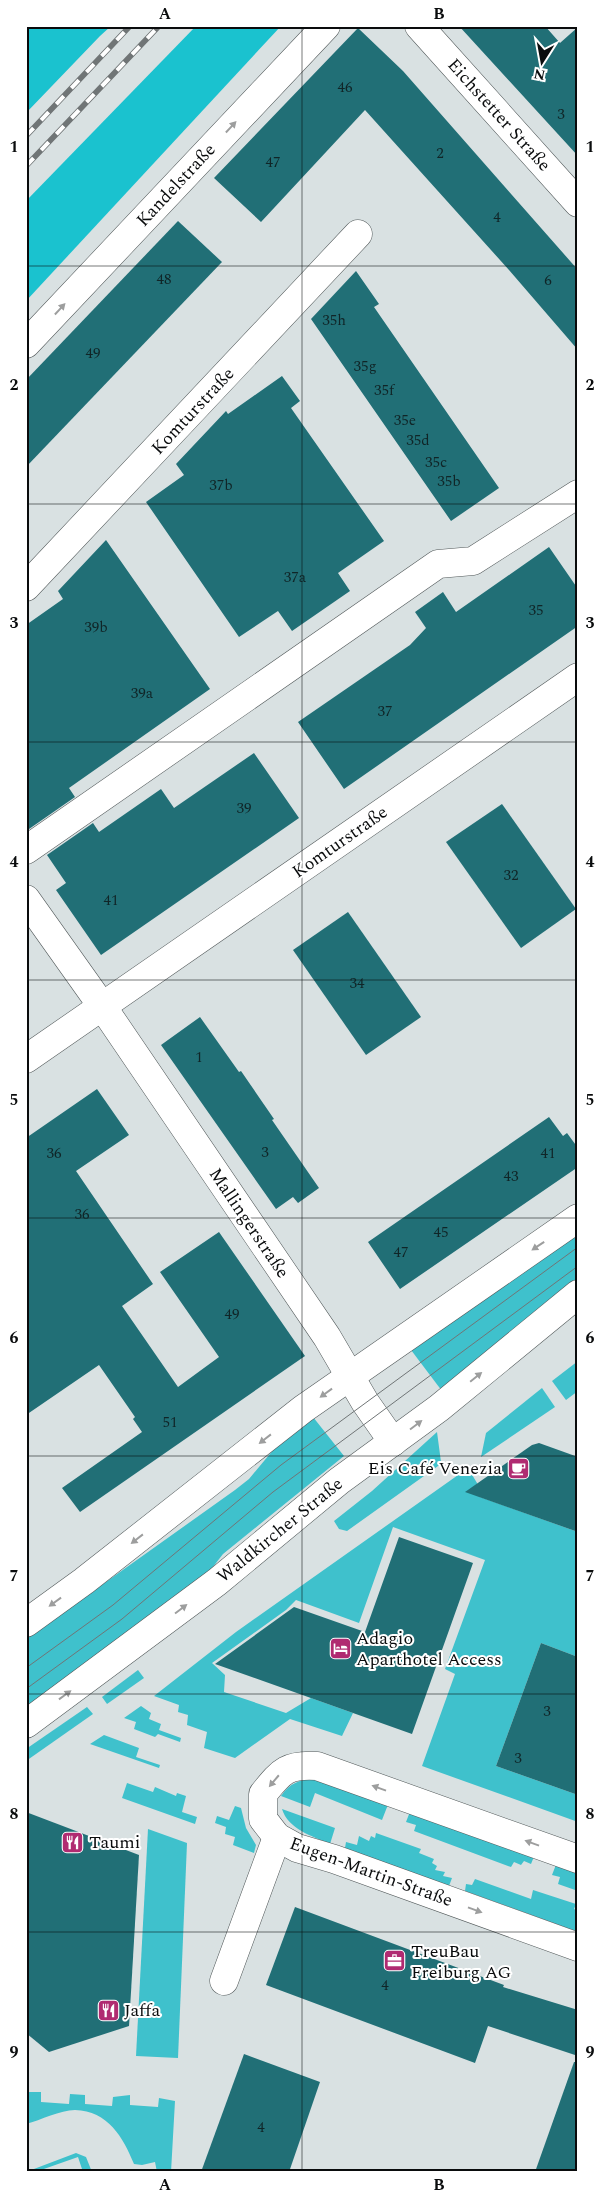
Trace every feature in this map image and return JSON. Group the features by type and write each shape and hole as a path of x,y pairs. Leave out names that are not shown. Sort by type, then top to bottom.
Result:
{"street":[{"name":"Kandelstraße","path":"26,344 326,26"},
{"name":"Eichstetter Straße","path":"419,26 578,204"},
{"name":"Komturstraße","path":"26,587 358,234"},
{"path":"26,850 438,564 474,561 578,494"},
{"name":"Komturstraße","path":"26,1059 578,677"},
{"path":"26,899 102,1006"},
{"name":"Mallingerstraße","path":"102,1006 327,1337 349,1376 393,1442"},
{"path":"26,1623 349,1376 578,1218"},
{"name":"Waldkircher Straße","path":"26,1724 217,1582 339,1481 439,1408 578,1294"},
{"name":"Eugen-Martin-Straße","path":"578,1860 317,1766 297,1765 280,1774 263,1794 263,1819 278,1837 297,1848 334,1859 578,1947"},
{"path":"224,1981 278,1837"}],"shaded area":[{"path":"26,26 111,26 26,113"},
{"path":"196,26 281,26 26,301 26,201"},
{"path":"578,1228 578,1280 442,1391 408,1346"},
{"path":"578,1361 578,1391 566,1400 552,1381"},
{"path":"542,1388 555,1407 481,1457 486,1433"},
{"path":"313,1417 344,1456 223,1554 202,1581 26,1713 26,1639 235,1490 249,1479 279,1443"},
{"path":"437,1432 441,1462 438,1466 347,1531 339,1529 334,1521 372,1491"},
{"path":"468,1468 477,1483 480,1497 578,1532 578,1657 541,1643 496,1766 578,1795 578,1822 422,1766 455,1674 445,1669 485,1560 393,1527 359,1623 296,1600 286,1610 212,1663 225,1675 224,1692 286,1713 311,1698 353,1713 342,1736 290,1719 235,1758 204,1748 207,1732 187,1725 188,1715 178,1712 179,1705 154,1696 236,1632"},
{"path":"138,1670 144,1678 107,1704 102,1697"},
{"path":"141,1706 151,1713 149,1719 161,1724 159,1730 181,1738 180,1742 158,1734 155,1737 134,1729 136,1722 124,1718"},
{"path":"87,1707 93,1714 26,1761 26,1749"},
{"path":"104,1735 139,1748 136,1757 160,1765 159,1768 90,1744"},
{"path":"314,1778 389,1802 382,1820 315,1793 310,1807 281,1796 295,1783"},
{"path":"127,1783 153,1792 155,1787 176,1796 177,1793 186,1796 182,1812 197,1817 195,1824 122,1798"},
{"path":"235,1806 241,1808 246,1828 256,1845 254,1853 233,1845 235,1837 225,1834 226,1827 215,1823 217,1816 229,1820"},
{"path":"282,1809 335,1828 330,1844 308,1835 295,1827 285,1816"},
{"path":"411,1809 535,1854 531,1864 524,1861 521,1865 514,1862 511,1867 414,1831 416,1825 406,1822"},
{"path":"148,1829 187,1843 178,2058 136,2056"},
{"path":"376,1833 421,1849 419,1853 434,1859 432,1863 437,1866 435,1870 445,1872 443,1876 452,1878 449,1886 345,1848 346,1842 357,1845 359,1836 369,1841 371,1836 375,1838"},
{"path":"557,1862 578,1870 578,1891 558,1884 560,1877 552,1875"},
{"path":"475,1879 531,1899 533,1890 576,1904 574,1909 578,1911 578,1932 465,1891 466,1884 472,1885"},
{"path":"26,2092 41,2092 41,2102 69,2104 70,2094 85,2095 85,2104 112,2106 113,2097 130,2095 130,2105 158,2107 159,2098 175,2101 171,2172 157,2172 155,2162 142,2165 134,2164 125,2144 113,2127 97,2115 75,2110 26,2124"},
{"path":"76,2153 86,2157 92,2172 83,2172 78,2157 41,2170 42,2172 26,2172"}],"building":[{"path":"459,26 545,26 560,43 578,27 578,156"},
{"path":"358,28 403,71 578,270 578,350 365,110 261,222 214,178"},
{"path":"178,221 222,262 26,467 26,380"},
{"path":"356,271 379,304 374,307 499,488 451,521 311,319"},
{"path":"282,376 300,401 291,408 384,541 338,573 350,591 292,631 278,611 239,637 146,502 184,475 176,464 226,411 228,414"},
{"path":"106,540 210,689 69,788 75,797 29,829 26,825 26,625 63,599 58,591"},
{"path":"549,547 578,589 578,626 344,789 298,722 410,645 426,628 415,612 443,592 456,612"},
{"path":"254,753 299,818 101,955 56,890 66,883 47,855 93,823 99,832 161,789 174,808"},
{"path":"502,804 576,909 521,948 446,842"},
{"path":"348,912 421,1017 366,1055 293,950"},
{"path":"200,1017 239,1072 241,1071 319,1188 298,1203 293,1197 276,1209 161,1045"},
{"path":"97,1089 129,1135 76,1171 153,1284 122,1306 178,1387 219,1357 160,1272 219,1232 305,1356 80,1512 62,1488 142,1432 133,1419 135,1417 99,1365 26,1415 26,1138"},
{"path":"549,1117 563,1136 567,1133 578,1148 578,1167 400,1289 368,1242"},
{"path":"539,1443 578,1457 578,1532 465,1492 532,1445"},
{"name":"Adagio Aparthotel Access","path":"399,1537 473,1563 412,1734 215,1664 294,1607 365,1632"},
{"path":"541,1643 578,1657 578,1795 496,1766"},
{"path":"26,1812 139,1855 129,2026 49,2052 26,2033"},
{"path":"295,1907 504,1985 503,1987 578,2010 578,2056 488,2026 475,2063 266,1985"},
{"path":"244,2054 320,2082 289,2172 201,2172"},
{"path":"574,2062 578,2062 578,2172 535,2172"}],"tram line":[{"path":"26,1668 113,1605 281,1465 578,1247"},
{"path":"26,1689 122,1619 273,1492 578,1266"}],"railway":[{"path":"26,136 130,26"},
{"path":"26,166 159,26"}],"place":[{"name":"Eis Café Venezia","path":"518,1468"},
{"name":"Adagio Aparthotel Access","path":"340,1648"},
{"name":"Taumi","path":"73,1842"},
{"name":"TreuBau Freiburg AG","path":"395,1961"},
{"name":"Jaffa","path":"108,2010"}]}
